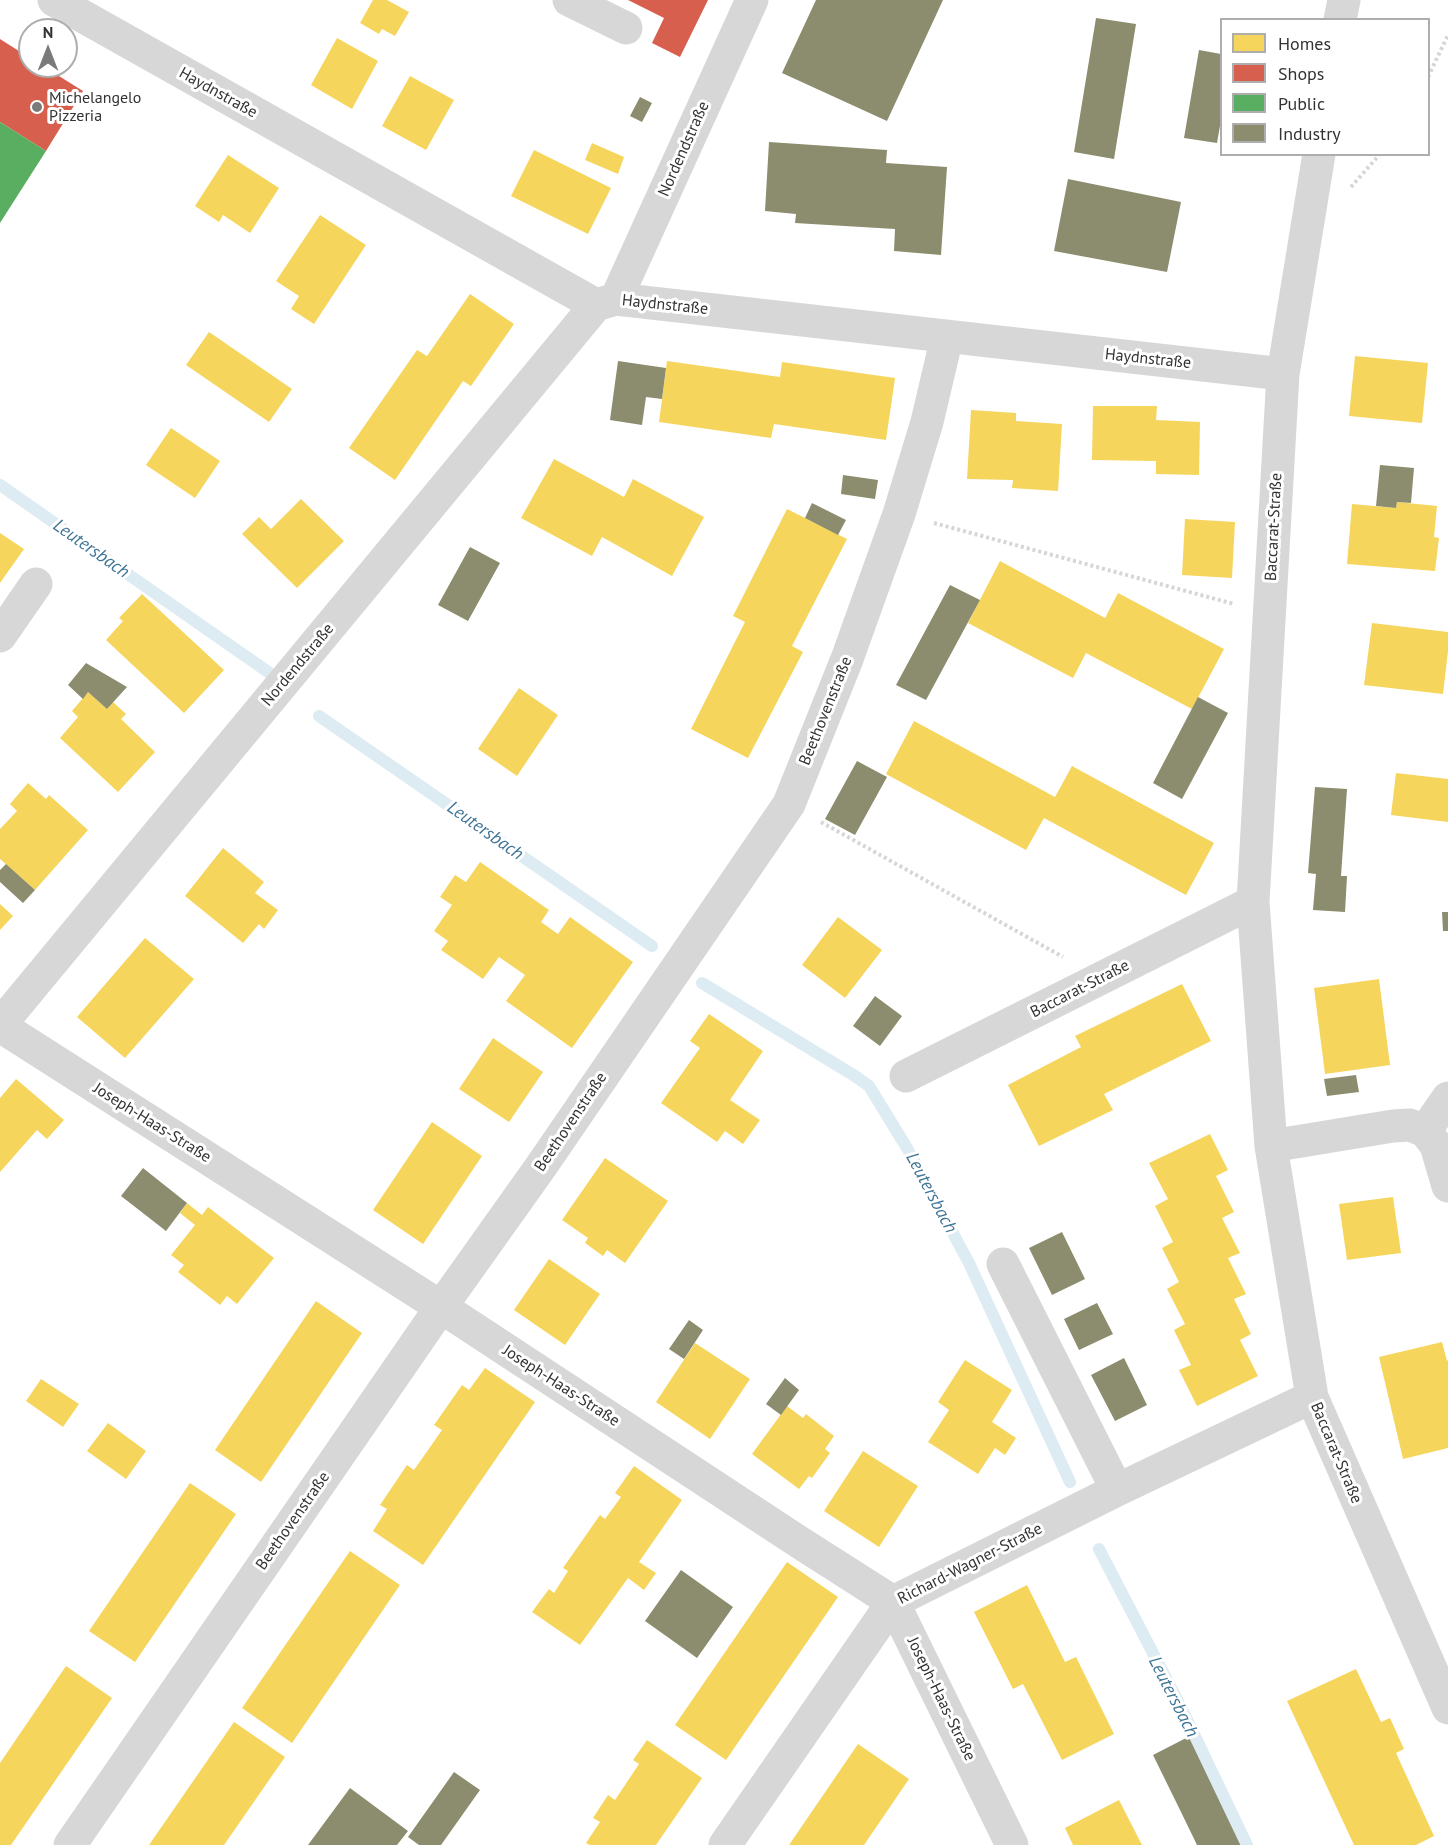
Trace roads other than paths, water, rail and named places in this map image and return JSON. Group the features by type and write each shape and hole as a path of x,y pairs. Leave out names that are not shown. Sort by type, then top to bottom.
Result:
{"street":[{"name":"Haydnstraße","path":"54,0 606,302 1283,374"},
{"path":"569,0 626,28"},
{"name":"Nordendstraße","path":"0,1025 606,302 752,0"},
{"path":"1340,18 1344,0"},
{"name":"Baccarat-Straße","path":"1319,156 1283,374 1253,902 1271,1146 1312,1397 1448,1708"},
{"name":"Beethovenstraße","path":"70,1845 441,1307 542,1165 789,804 847,659 899,514 927,422 947,337"},
{"path":"0,636 36,584"},
{"name":"Baccarat-Straße","path":"906,1076 1253,902"},
{"name":"Joseph-Haas-Straße","path":"0,1025 441,1307 893,1602 1012,1845"},
{"path":"1425,1131 1448,1098"},
{"path":"1271,1146 1410,1125 1425,1131 1436,1145 1448,1186"},
{"path":"1003,1264 1117,1490"},
{"name":"Richard-Wagner-Straße","path":"725,1845 893,1602 1117,1490 1312,1397"}],"waterway":[{"name":"Leutersbach","path":"0,485 271,674"},
{"name":"Leutersbach","path":"319,716 652,946"},
{"name":"Leutersbach","path":"702,983 869,1086 907,1148 969,1263 1070,1482"},
{"name":"Leutersbach","path":"1099,1549 1182,1709 1247,1845"}],"place":[{"name":"Michelangelo Pizzeria","path":"37,107"}]}
